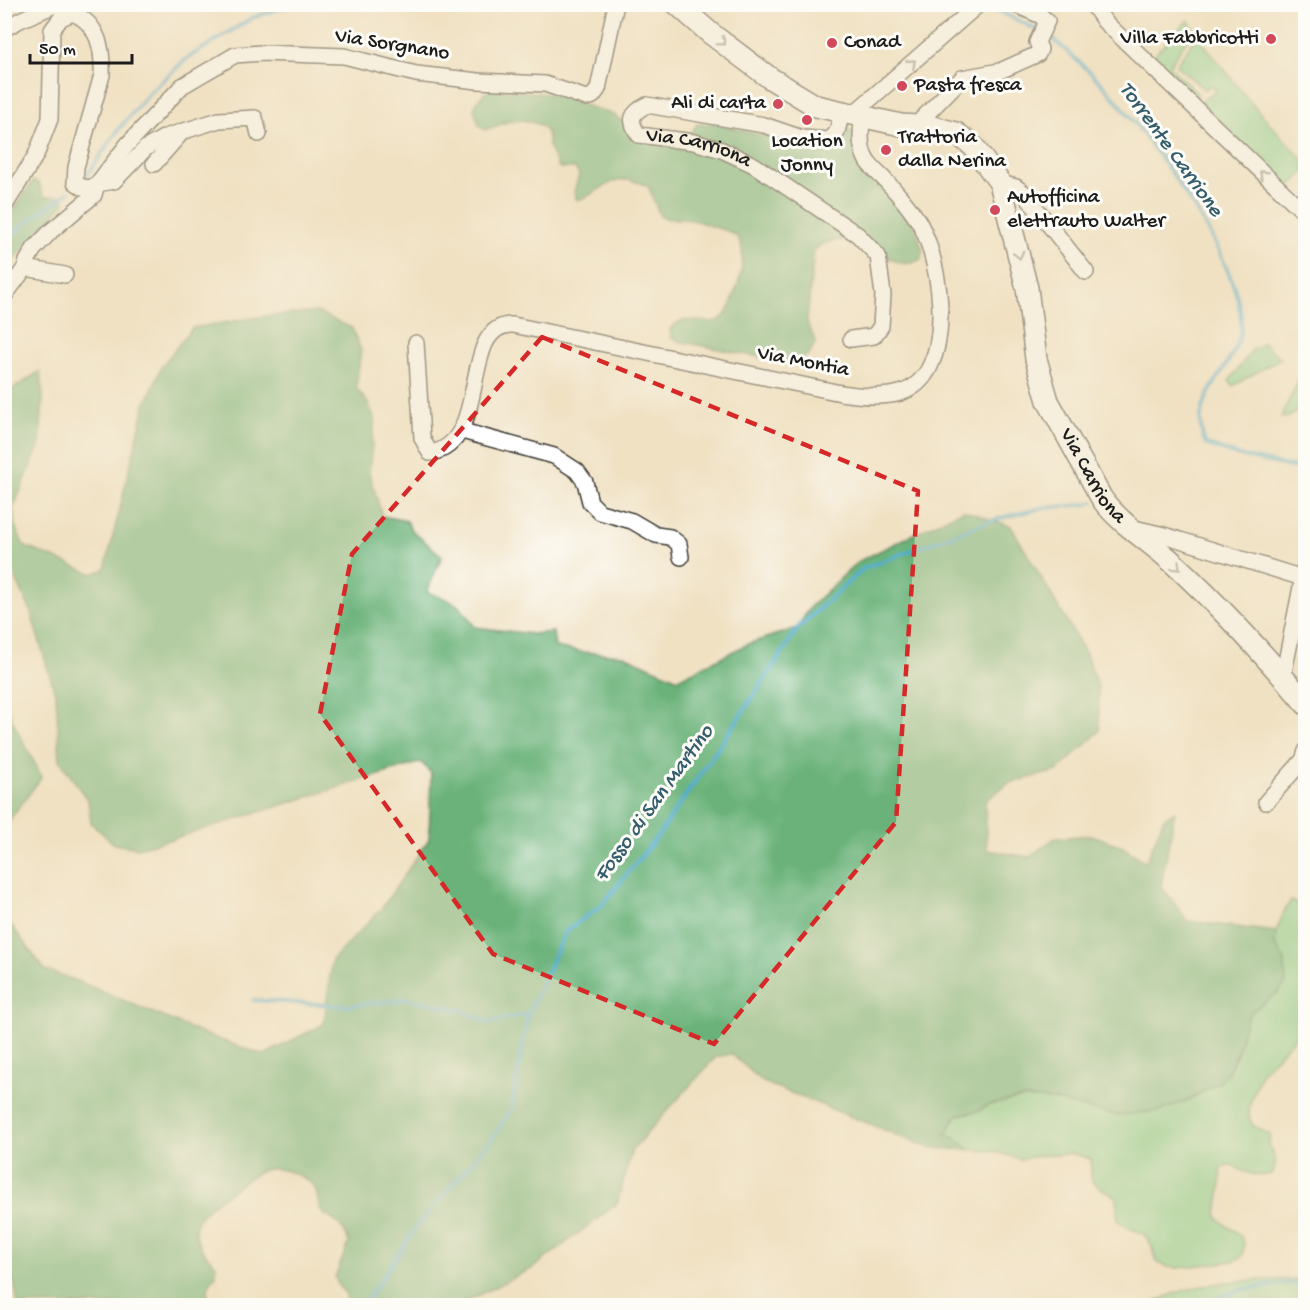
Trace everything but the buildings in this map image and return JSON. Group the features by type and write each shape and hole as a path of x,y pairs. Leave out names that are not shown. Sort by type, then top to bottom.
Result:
{"main road":[{"name":"Via Carriona","path":"677,4 710,33 777,83 816,106 901,125 933,127 956,133 973,146 1000,183 1027,288 1036,359 1048,400 1102,499 1113,514 1169,560 1238,627 1305,704"}],"street":[{"path":"4,29 57,4"},
{"name":"Via Sorgnano","path":"93,186 127,144 182,86 235,55 344,56 416,74 478,81 545,84 586,98 593,96 598,89 616,4"},
{"path":"916,125 962,78 1000,71 1038,54 1040,49 1037,42 1044,18 1014,4"},
{"path":"1092,4 1104,22 1305,214"},
{"path":"852,115 976,8"},
{"path":"4,207 36,155 51,119 52,30 61,18 74,9 90,23 98,39 103,60 102,75 76,167 75,182 82,187 114,181 146,148 165,137 219,120 255,118 259,134"},
{"name":"Via Carriona","path":"851,339 874,336 881,326 883,295 878,256 858,235 754,165 722,150 694,142 639,135 633,127 632,118 636,110 647,105 764,125 802,138 830,140 852,115"},
{"name":"Via Montia","path":"462,430 485,342 494,329 502,325 513,325 864,396 901,393 921,380 928,372 936,353 940,320 940,294 934,257 920,223 868,162 852,115"},
{"path":"154,164 183,131"},
{"name":"Via Carriona","path":"1000,183 1016,187 1024,193 1086,272"},
{"path":"5,295 26,268 34,249 51,231 94,195 93,186"},
{"path":"26,268 65,275"},
{"path":"416,343 423,438 430,453 447,448 462,430 554,456 577,471 585,482 590,502 600,512 632,521 656,535 670,537 679,544 681,557"},
{"path":"1129,526 1304,573 1283,677"},
{"path":"1266,802 1303,760 1305,751"}],"highlighted area":[{"path":"542,337 918,491 896,822 714,1044 493,954 320,714 352,554"}],"green space":[{"path":"1188,20 1194,29 1169,66 1198,94 1195,99 1150,59"},
{"path":"1197,35 1251,103 1305,162 1305,171 1289,188 1199,103 1216,90 1211,85 1205,90 1176,65"},
{"path":"489,89 553,94 614,115 627,125 688,138 697,124 713,123 822,150 832,149 844,128 852,131 890,194 915,227 923,251 921,259 912,263 896,261 869,244 855,239 831,241 818,247 814,251 807,320 816,342 808,355 794,364 678,341 671,338 670,330 679,322 685,320 716,321 727,312 741,270 742,249 738,238 730,232 700,222 660,216 648,186 634,181 612,182 577,200 574,192 579,175 575,168 559,168 548,146 545,129 538,124 523,120 507,122 485,130 479,125 474,109 477,101"},
{"path":"33,181 39,183 44,197 60,196 65,203 12,262 5,281 5,223"},
{"path":"317,312 352,328 361,350 356,388 368,403 375,420 369,472 382,516 407,521 411,530 442,556 427,592 456,604 465,612 475,627 532,634 553,632 555,647 582,652 624,655 678,679 748,644 797,628 811,606 859,561 963,510 1011,526 1085,652 1098,687 1100,731 1057,771 1009,783 985,801 987,850 1029,857 1055,838 1092,835 1119,845 1146,862 1164,818 1175,811 1161,886 1188,921 1276,932 1275,943 1285,961 1286,983 1279,992 1252,1011 1246,1020 1237,1053 1227,1074 1219,1082 1189,1100 1160,1111 1108,1114 1054,1100 1022,1098 989,1105 978,1111 957,1115 945,1135 954,1137 970,1150 930,1148 763,1082 731,1054 716,1057 632,1150 617,1204 533,1268 462,1305 346,1305 346,1294 339,1287 335,1277 349,1242 346,1235 340,1225 320,1209 317,1192 311,1183 291,1172 270,1169 252,1177 218,1201 208,1209 196,1225 195,1233 198,1243 216,1265 216,1275 208,1289 210,1305 18,1305 14,1283 4,1266 5,917 45,970 75,980 201,1033 264,1055 324,1024 332,960 381,909 429,839 431,773 421,762 169,840 138,848 114,844 91,823 88,801 60,761 56,696 29,607 9,565 5,566 5,394 40,371 43,397 40,444 13,509 16,528 24,546 93,574 105,569 145,405 162,366 192,328 265,316"},
{"path":"1263,343 1281,358 1233,386 1229,381 1254,348 1257,349"},
{"path":"1305,367 1305,406 1289,417 1281,417"},
{"path":"4,694 12,720 42,777 5,826"},
{"path":"1291,901 1305,906 1305,1027 1261,1073 1250,1103 1249,1115 1252,1125 1270,1135 1269,1145 1276,1162 1273,1173 1268,1175 1251,1174 1230,1164 1221,1168 1217,1217 1241,1237 1244,1248 1242,1257 1234,1261 1177,1268 1167,1267 1157,1262 1151,1244 1144,1235 1125,1227 1118,1221 1116,1197 1091,1180 1091,1159 1071,1153 1021,1159 993,1151 970,1150 954,1137 945,1135 957,1115 1022,1098 1054,1100 1108,1114 1189,1100 1219,1082 1227,1074 1237,1053 1246,1020 1252,1011 1279,992 1285,962 1275,943 1276,932 1285,909"},
{"path":"1305,1279 1305,1305 1284,1305 1252,1298 1250,1305 1150,1305 1166,1296 1204,1286 1246,1281"}],"waterway":[{"path":"85,178 118,130 151,91 186,59 252,18 292,4"},
{"name":"Torrente Carrione","path":"984,6 1039,31"},
{"name":"Torrente Carrione","path":"1046,35 1096,78 1139,128 1189,200 1212,238 1229,275 1240,308 1240,335 1230,358 1204,403 1201,430 1205,444 1240,456 1306,470"},
{"path":"4,243 23,225 69,192"},
{"name":"Fosso di San Martino","path":"363,1306 420,1222 490,1142 511,1111 528,1014 565,932 602,905 660,833 798,628 864,568 993,520 1042,508 1093,502"},
{"path":"253,1000 348,1006 407,999 461,1010 487,1022 528,1014"},
{"path":"1187,1306 1245,1289 1306,1281"}],"place":[{"name":"Villa Fabbricotti","path":"1271,39"},
{"name":"Conad","path":"832,43"},
{"name":"Pasta fresca","path":"902,86"},
{"name":"Ali di carta","path":"778,104"},
{"name":"Location Jonny","path":"807,120"},
{"name":"Trattoria dalla Nerina","path":"886,150"},
{"name":"Autofficina elettrauto Walter","path":"995,210"}]}
